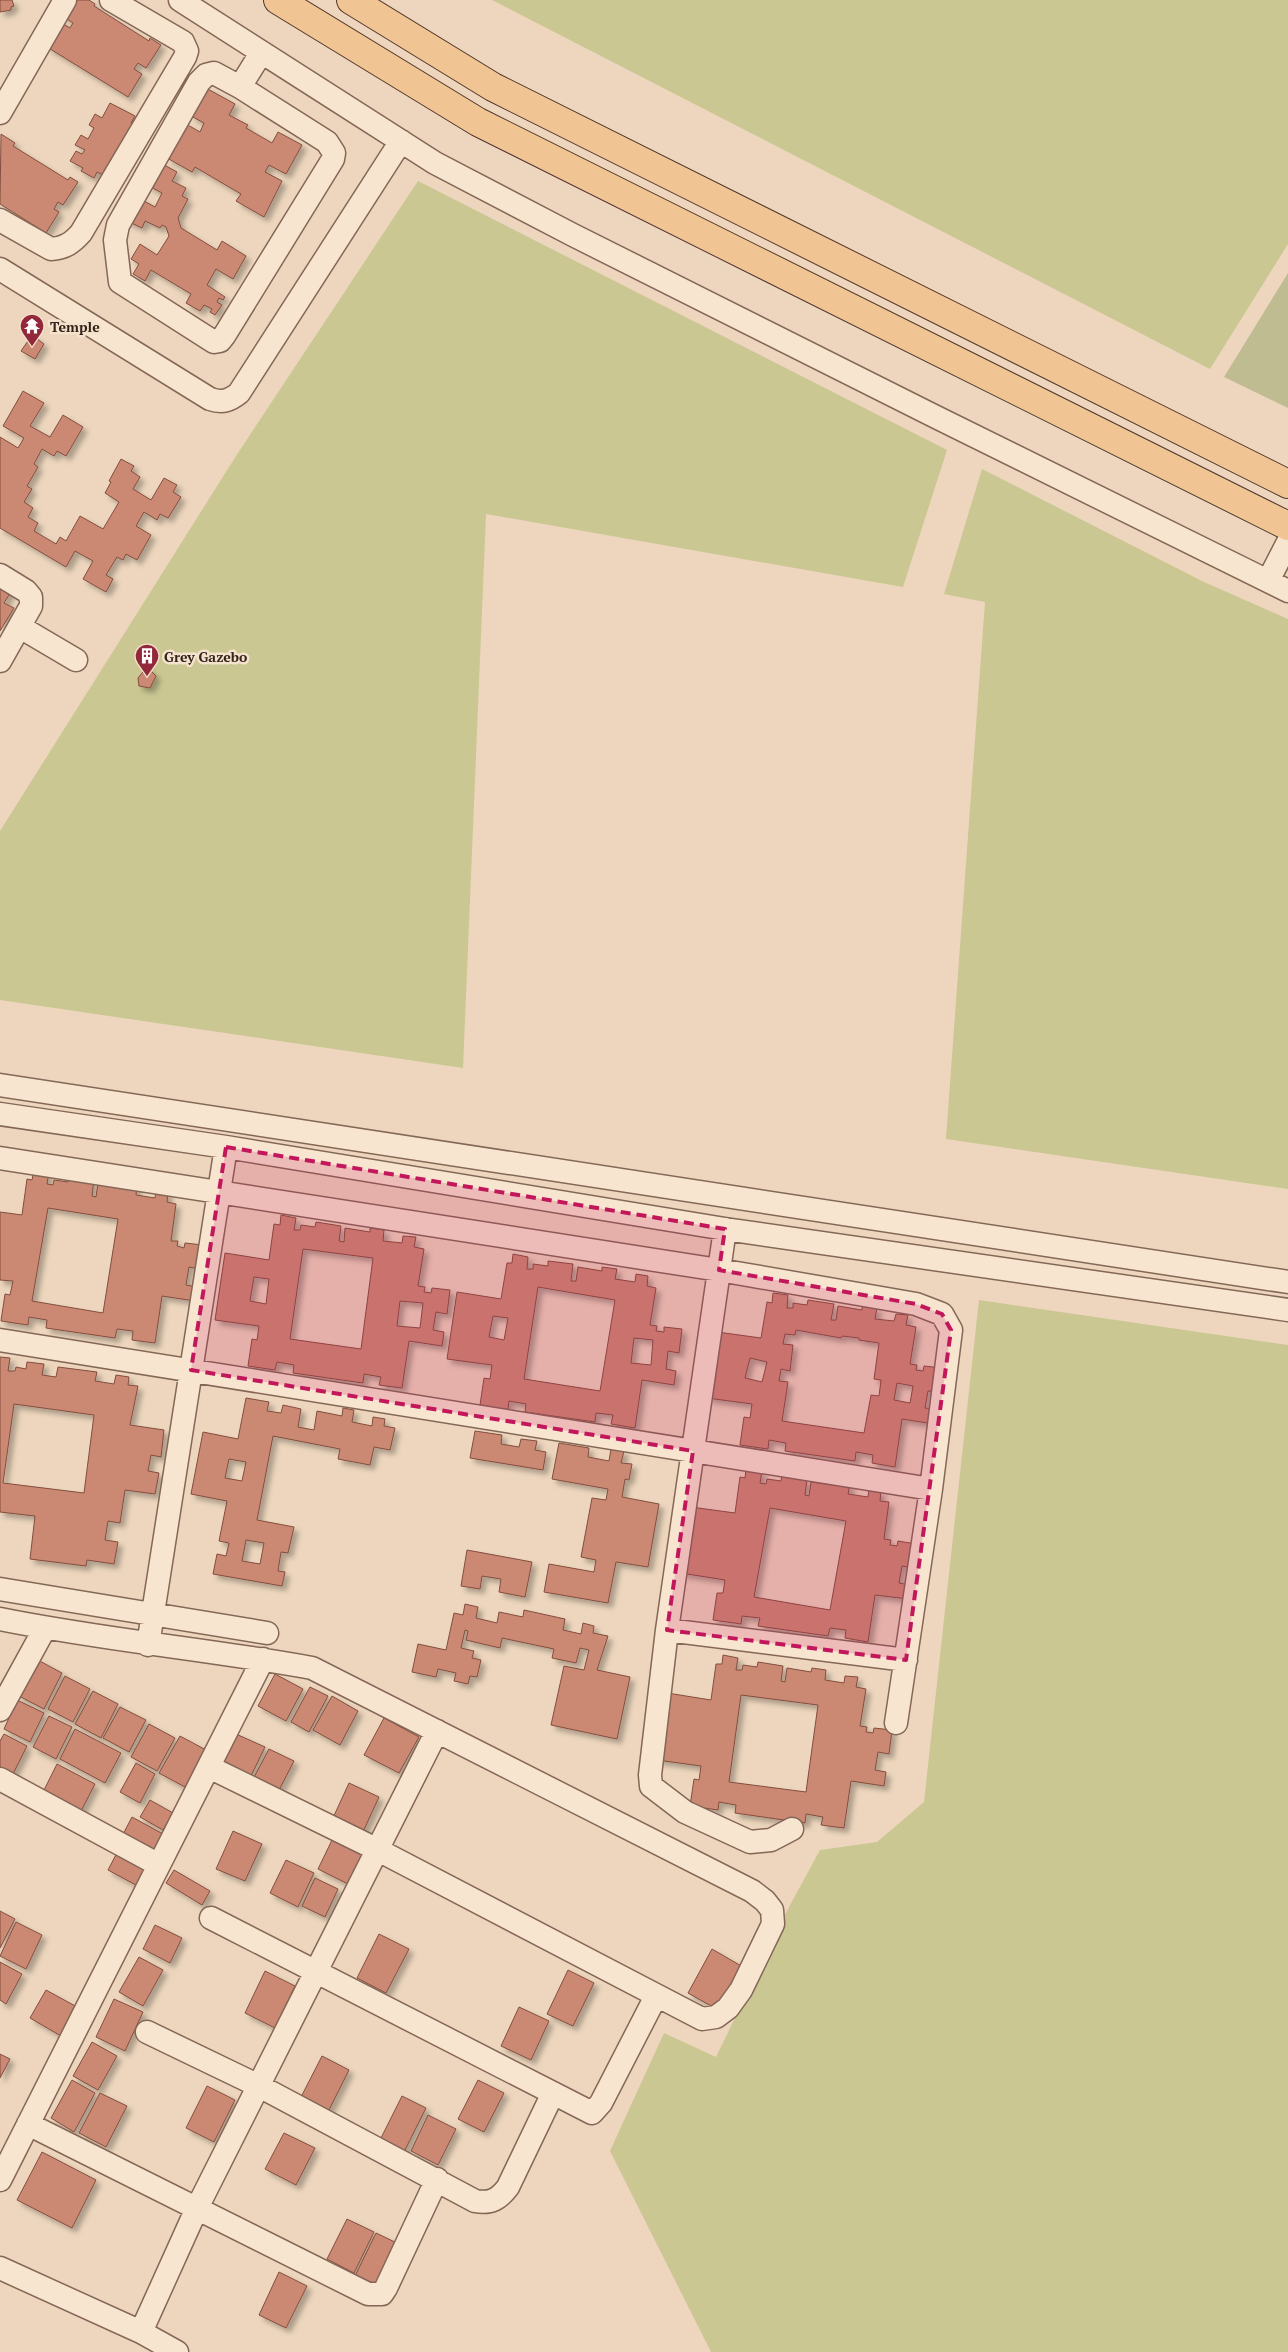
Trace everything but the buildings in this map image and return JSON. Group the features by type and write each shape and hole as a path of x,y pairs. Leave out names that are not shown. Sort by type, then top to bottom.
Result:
{"main road":[{"path":"351,0 493,87 1288,484"},
{"path":"282,1 478,122 1288,526"}],"street":[{"path":"0,113 65,0"},
{"path":"0,220 51,249 61,248 74,240 81,233 185,57 187,51 183,42 111,0"},
{"path":"180,0 436,163 573,235 1278,586 1288,542"},
{"path":"240,87 261,53"},
{"path":"214,73 240,87 328,142 334,153 333,159 224,336 220,341 214,342 120,282 114,240 118,225 199,82 206,75 214,73"},
{"path":"0,269 210,400 219,402 230,400 239,393 401,141"},
{"path":"0,575 26,591 31,597 31,606 0,661"},
{"path":"20,627 76,660"},
{"path":"0,1085 230,1118 328,1136 1288,1282"},
{"path":"0,1114 226,1147 725,1229 1288,1310"},
{"path":"323,1164 328,1136"},
{"path":"148,1645 226,1147"},
{"path":"0,1158 719,1270 916,1304 942,1314 951,1330 931,1489 896,1723"},
{"path":"725,1229 667,1630 650,1775 651,1786 684,1812 750,1842 771,1840 792,1828"},
{"path":"0,1340 931,1489"},
{"path":"0,1589 267,1633"},
{"path":"0,1619 148,1645 264,1659 312,1668 743,1886 765,1901 772,1910 773,1924 741,1990 728,2008 716,2017 702,2020 378,1850 209,1766"},
{"path":"0,1710 45,1628"},
{"path":"667,1630 906,1660"},
{"path":"0,2180 264,1659"},
{"path":"141,2332 197,2208 437,1731"},
{"path":"0,1779 159,1865"},
{"path":"210,1918 584,2110 592,2112 597,2108 656,1996"},
{"path":"148,2032 258,2086 437,2179 475,2201 484,2202 500,2197 508,2187 553,2093"},
{"path":"28,2124 368,2294 375,2295 382,2294 386,2288 437,2179"},
{"path":"0,2268 141,2332 177,2352"}],"highlighted area":[{"path":"226,1147 725,1229 719,1270 916,1304 942,1314 951,1330 906,1660 667,1630 693,1451 191,1370"}],"shaded area":[{"path":"492,0 1288,0 1288,244 1210,369"},
{"path":"418,181 947,450 903,587 486,514 463,1068 0,1000 0,831 236,456"},
{"path":"1288,273 1288,408 1224,377"},
{"path":"982,469 1204,582 1288,619 1288,1189 946,1139 985,602 944,594"},
{"path":"979,1300 1288,1345 1288,2352 711,2352 610,2151 664,2033 716,2057 789,1907 820,1850 877,1842 924,1802"}],"place":[{"name":"Temple","path":"32,347"},
{"name":"Grey Gazebo","path":"147,677"}]}
